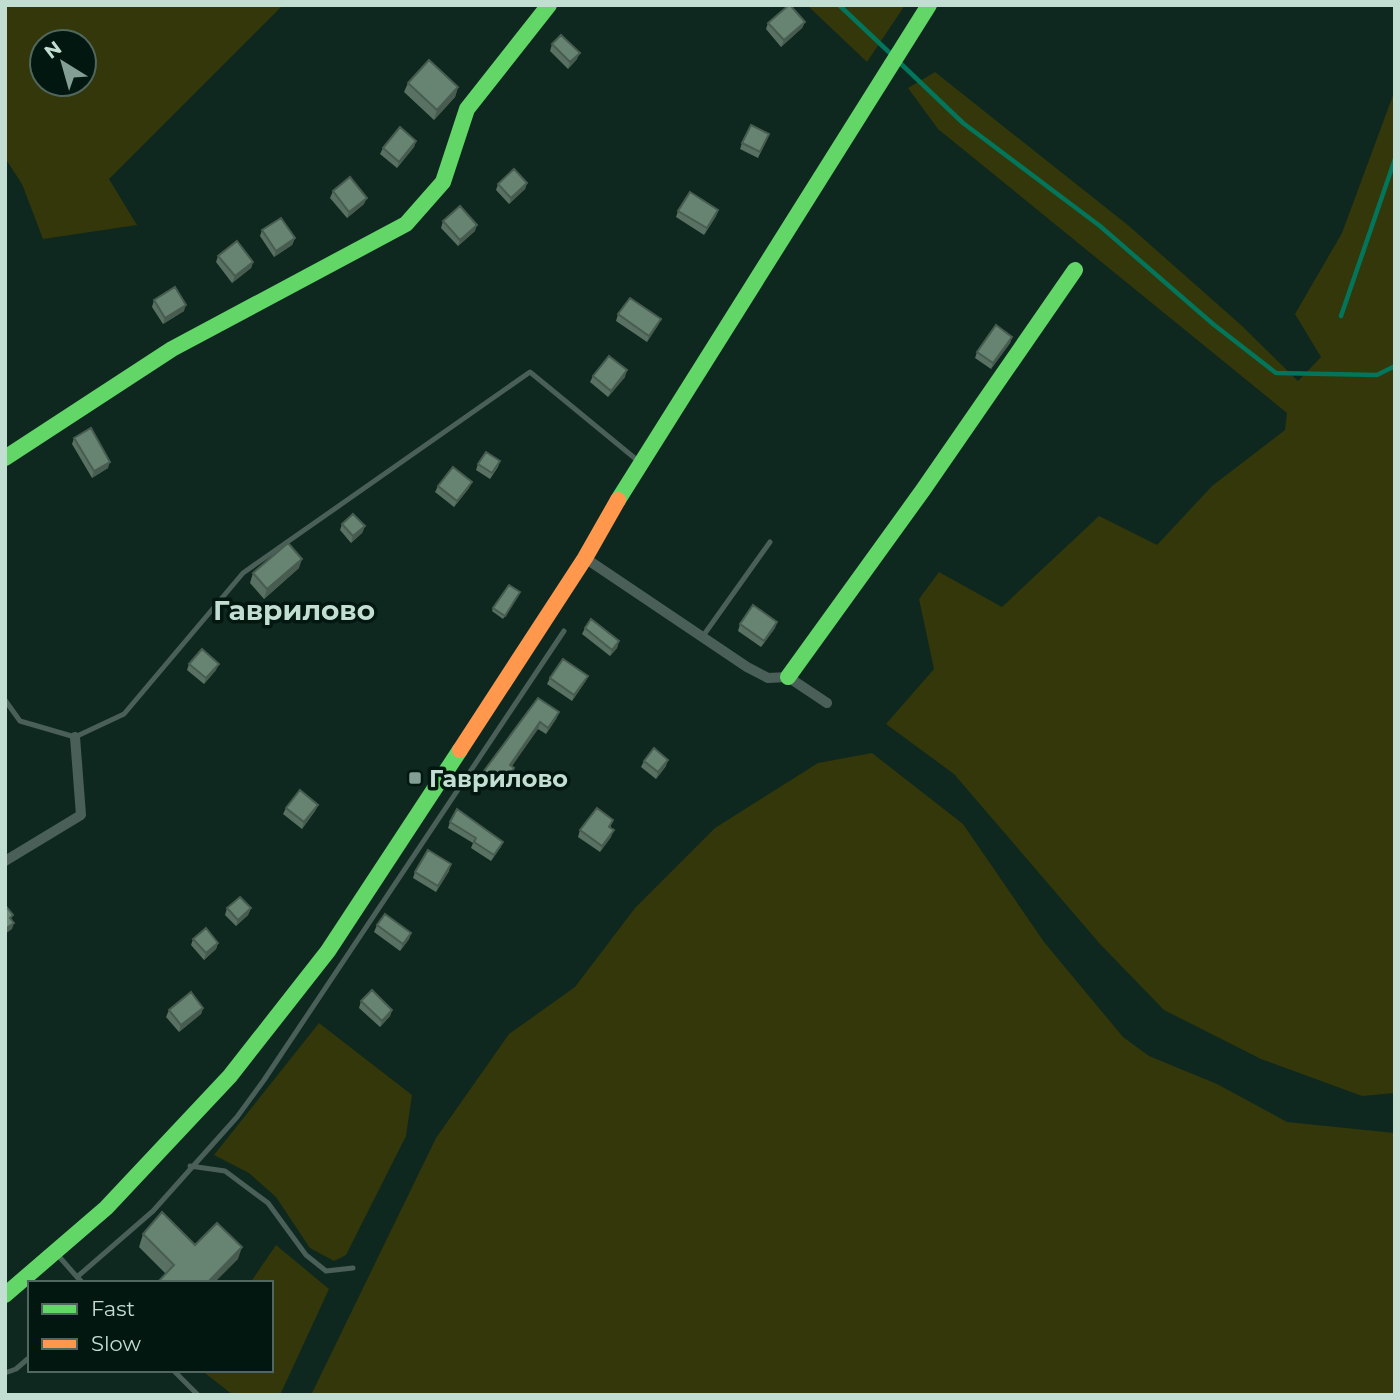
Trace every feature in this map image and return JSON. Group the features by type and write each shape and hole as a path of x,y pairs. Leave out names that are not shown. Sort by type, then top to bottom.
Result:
{"street":[{"path":"5,458 172,349 406,224 443,181 467,109 549,5"},
{"path":"5,1295 106,1208 230,1076 328,951 584,558 640,462 929,5"},
{"path":"788,677 923,490 1075,270"},
{"path":"584,558 768,678 788,677 827,703"},
{"path":"5,861 81,814 75,737"}],"lane":[{"path":"5,700 20,721 75,737 124,714 243,573 530,372 640,462"},
{"path":"703,637 770,542"},
{"path":"77,1277 153,1211 190,1166 237,1117 564,631"},
{"path":"190,1166 225,1171 268,1203 306,1255 326,1271 354,1268"},
{"path":"55,1252 81,1281"},
{"path":"5,1373 16,1369 28,1359"},
{"path":"175,1372 198,1395"}],"green space":[{"path":"5,5 283,5 109,179 137,225 43,239 22,184 5,158"},
{"path":"807,5 905,5 867,62"},
{"path":"935,72 1129,226 1241,325 1298,381 1321,357 1295,314 1342,233 1395,90 1395,1093 1362,1096 1261,1059 1164,1010 1100,944 954,774 886,724 934,669 919,599 939,572 1002,607 1099,516 1157,545 1212,486 1285,430 1287,413 938,129 908,88"},
{"path":"872,753 963,824 1044,942 1123,1037 1149,1056 1217,1084 1287,1122 1395,1133 1395,1395 311,1395 436,1138 509,1034 575,987 635,908 715,828 818,763"},
{"path":"319,1023 412,1095 406,1136 346,1255 334,1261 310,1248 276,1197 249,1173 214,1155"},
{"path":"276,1245 329,1289 280,1395 233,1395 204,1372 273,1372 273,1281 251,1281"}],"building":[{"path":"789,5 805,22 784,40 768,23"},
{"path":"561,35 580,53 570,62 552,44"},
{"path":"429,60 458,87 437,110 408,83"},
{"path":"751,125 769,134 760,152 742,143"},
{"path":"400,127 416,141 399,162 383,148"},
{"path":"514,169 527,183 511,198 498,184"},
{"path":"350,177 367,198 349,212 333,191"},
{"path":"690,192 718,210 707,228 678,211"},
{"path":"460,206 477,225 460,240 443,221"},
{"path":"281,218 295,238 276,251 262,230"},
{"path":"237,241 253,262 235,276 218,256"},
{"path":"175,287 186,305 165,318 154,300"},
{"path":"630,298 661,319 649,336 618,314"},
{"path":"996,325 1012,337 993,363 977,352"},
{"path":"609,356 627,370 611,391 593,376"},
{"path":"91,428 110,462 94,471 74,438"},
{"path":"486,452 500,461 492,473 478,464"},
{"path":"453,467 472,482 457,501 438,486"},
{"path":"353,514 365,526 353,536 342,524"},
{"path":"288,543 302,559 267,589 253,573"},
{"path":"509,585 520,592 505,616 493,608"},
{"path":"753,605 777,622 764,641 740,624"},
{"path":"591,619 619,641 612,650 585,628"},
{"path":"202,649 219,664 206,678 189,664"},
{"path":"563,659 588,676 574,695 550,678"},
{"path":"538,698 559,712 548,728 540,722 510,765 514,768 503,784 484,771"},
{"path":"654,748 668,760 658,772 644,761"},
{"path":"300,790 318,805 304,822 286,808"},
{"path":"597,808 613,820 609,827 614,830 602,846 580,830"},
{"path":"457,809 503,842 494,855 474,842 476,838 450,822"},
{"path":"428,850 451,864 438,886 415,872"},
{"path":"240,897 251,908 238,920 227,908"},
{"path":"5,905 13,915 10,918 14,923 5,929"},
{"path":"385,914 411,933 403,944 377,925"},
{"path":"206,928 218,943 206,953 193,939"},
{"path":"372,990 392,1010 382,1021 361,1001"},
{"path":"191,992 203,1008 181,1025 169,1010"},
{"path":"162,1212 195,1245 217,1223 242,1247 209,1281 159,1281 174,1265 143,1234"}],"waterway":[{"path":"839,5 892,55"},
{"path":"898,61 963,123 1100,226 1213,324 1276,373 1377,375 1395,366"},
{"path":"1341,316 1395,159"}],"traffic: fast":[{"path":"5,458 172,349 406,224 443,182 467,109 549,5"},
{"path":"618,500 929,5"},
{"path":"788,677 923,490 1075,270"},
{"path":"5,1295 106,1208 230,1076 328,951 460,750"}],"traffic: slow":[{"path":"460,750 585,558 618,500"}],"place":[{"name":"Гаврилово","path":"415,778"}],"district":[{"name":"Гаврилово","path":"294,610"}]}
